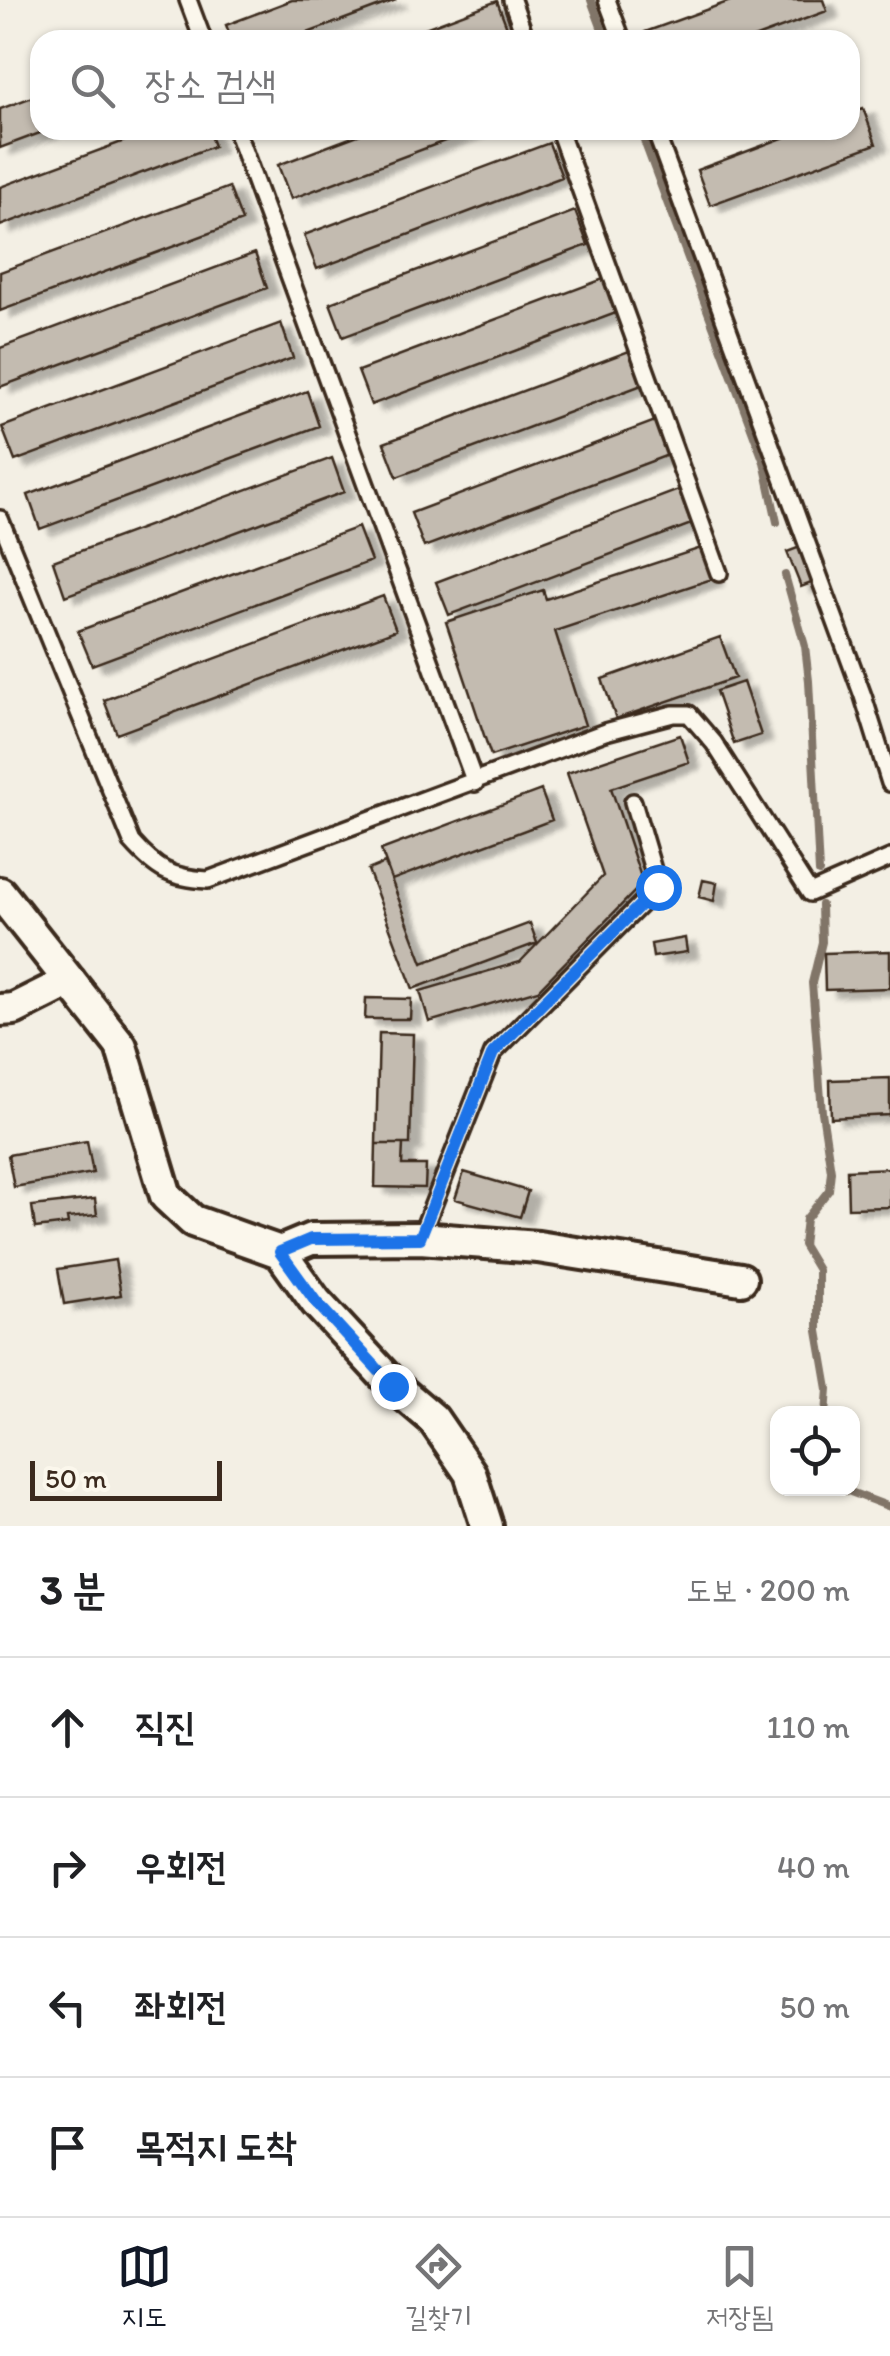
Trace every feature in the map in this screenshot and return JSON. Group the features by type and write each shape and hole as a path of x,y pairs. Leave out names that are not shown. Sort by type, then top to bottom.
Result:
{"street":[{"path":"0,893 121,1046 166,1196 192,1221 280,1252 316,1302 393,1386 433,1419 470,1472 487,1526"},
{"path":"0,1010 14,1009 70,981"},
{"path":"280,1252 311,1239 420,1238 538,1247 741,1279"}],"lane":[{"path":"188,0 199,30"},
{"path":"512,0 522,30"},
{"path":"607,0 618,30"},
{"path":"240,140 476,783"},
{"path":"563,140 719,573"},
{"path":"659,140 863,696 890,783"},
{"path":"0,519 132,842 154,867 184,879 208,880 606,732 688,714 714,743 810,893 890,858"},
{"path":"420,1238 493,1053 658,887 633,802"}],"building":[{"path":"292,0 396,0 316,30 228,30 226,25"},
{"path":"733,0 823,0 827,11 775,30 650,30"},
{"path":"497,1 508,30 420,30"},
{"path":"30,98 30,137 0,148 0,109"},
{"path":"863,108 876,144 710,205 697,170 777,140 860,140"},
{"path":"127,140 212,140 214,146 0,226 0,187"},
{"path":"344,140 447,140 291,199 278,165"},
{"path":"549,143 562,177 317,269 304,235"},
{"path":"229,187 242,221 0,311 0,272"},
{"path":"575,211 588,245 343,337 330,303"},
{"path":"255,253 267,288 0,387 0,348"},
{"path":"603,279 616,313 371,405 358,371"},
{"path":"281,323 293,358 15,461 2,427"},
{"path":"629,351 642,385 397,477 384,443"},
{"path":"307,391 319,426 40,529 28,495"},
{"path":"655,421 668,455 424,547 411,513"},
{"path":"332,458 344,492 65,596 53,561"},
{"path":"681,489 694,523 449,615 436,582"},
{"path":"358,527 371,561 92,665 78,631"},
{"path":"800,547 814,582 801,587 787,552"},
{"path":"701,548 712,579 555,631 585,725 491,756 446,622 543,590 546,599"},
{"path":"383,596 396,630 117,734 104,700"},
{"path":"720,637 735,678 616,719 602,679"},
{"path":"743,682 761,735 734,744 716,691"},
{"path":"680,735 689,762 611,788 644,886 538,990 429,1022 420,991 520,962 603,876 567,773"},
{"path":"541,790 552,820 392,880 381,850"},
{"path":"385,863 423,963 530,923 537,943 413,989 368,870"},
{"path":"703,880 717,883 714,901 699,897"},
{"path":"685,938 687,952 653,957 651,944"},
{"path":"890,951 890,988 825,990 824,953"},
{"path":"366,998 411,999 410,1019 365,1019"},
{"path":"379,1033 413,1034 410,1144 376,1144"},
{"path":"890,1078 890,1115 831,1118 830,1080"},
{"path":"87,1141 93,1173 14,1187 8,1155"},
{"path":"376,1144 403,1144 402,1165 426,1165 425,1188 375,1187"},
{"path":"890,1168 890,1207 848,1208 847,1170"},
{"path":"464,1172 528,1191 520,1217 455,1199"},
{"path":"95,1199 97,1215 67,1218 68,1224 35,1228 32,1206"},
{"path":"115,1260 121,1295 64,1304 58,1269"}],"waterway":[{"path":"591,0 602,30"},
{"path":"644,140 764,462 777,522"},
{"path":"785,575 805,646 819,872"},
{"path":"821,905 822,942 812,983 822,1112 831,1171 829,1190 806,1219 803,1245 818,1270 818,1331 828,1389 827,1406"},
{"path":"860,1496 890,1507"}],"route":[{"path":"393,1386 316,1302 280,1252 311,1239 420,1238 493,1053 658,887"}]}
